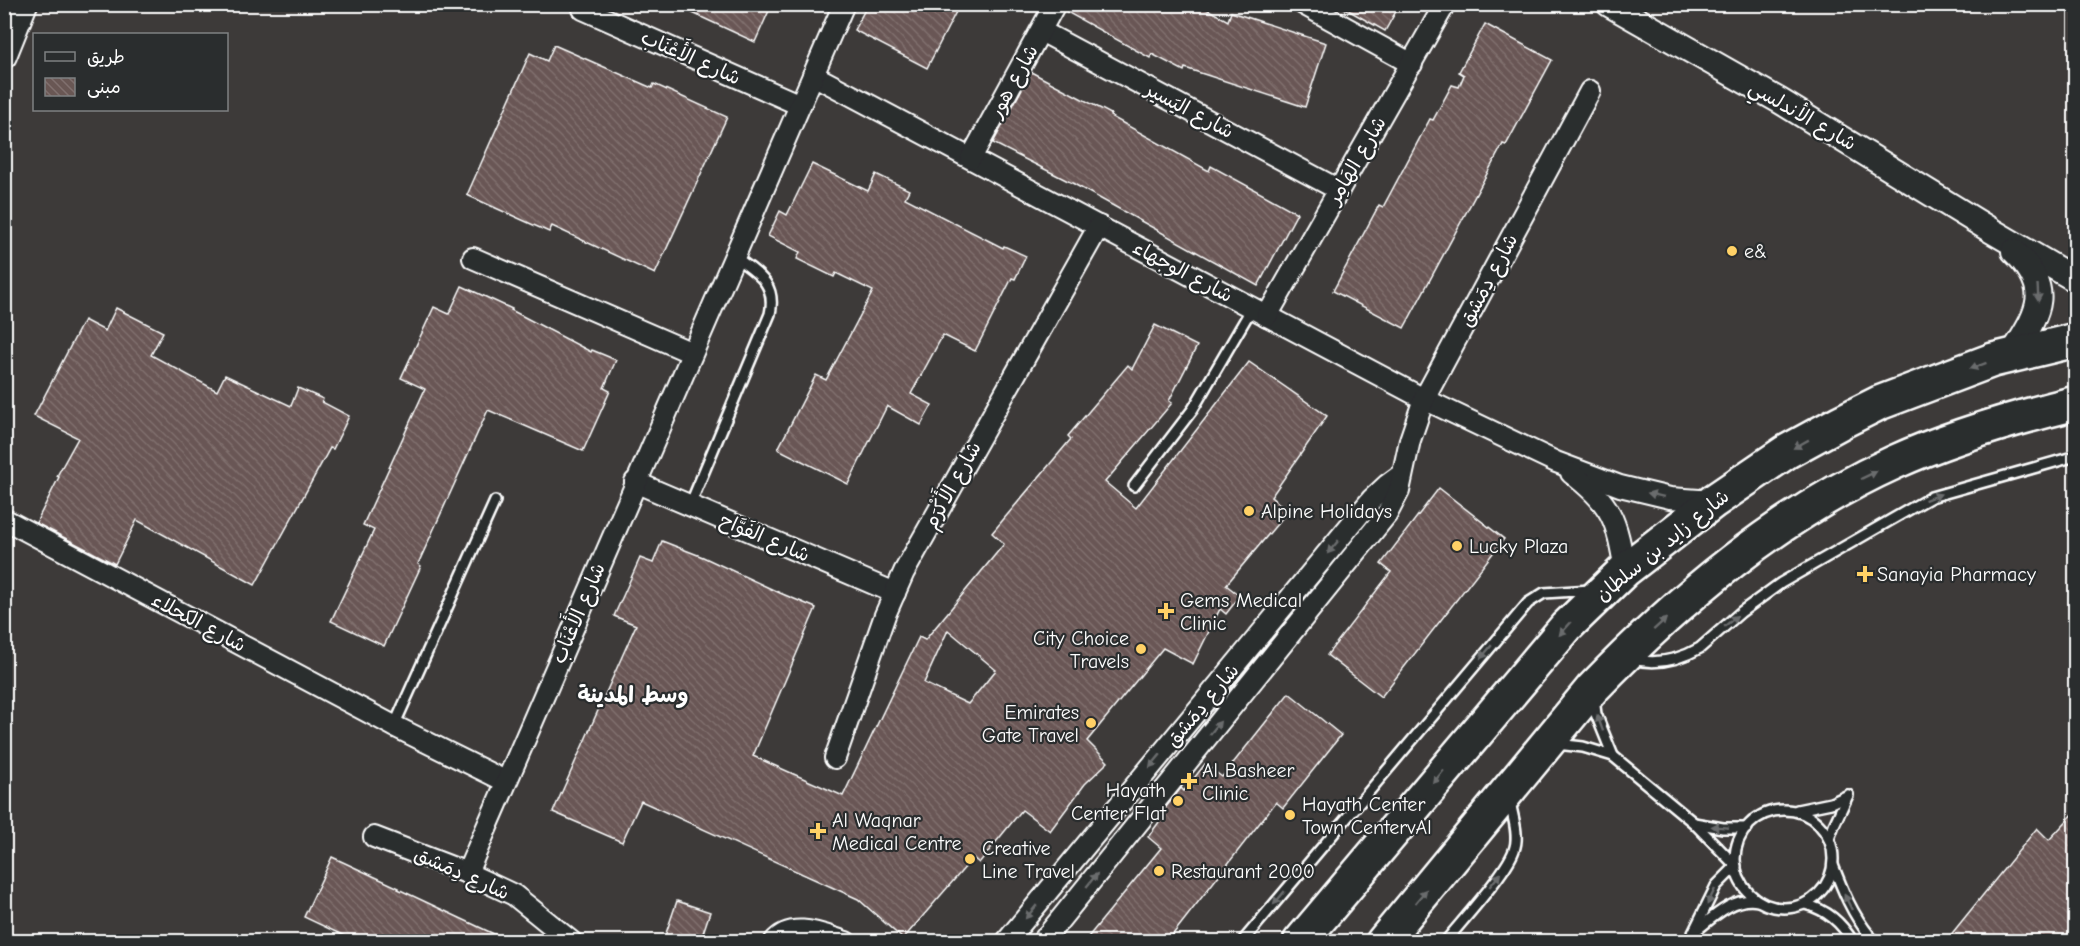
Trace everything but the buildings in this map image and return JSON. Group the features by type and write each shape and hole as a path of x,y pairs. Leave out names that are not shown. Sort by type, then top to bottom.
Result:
{"highway":[{"name":"شارع زايد بن سلطان","path":"1300,942 1566,627 1614,580 1714,501 1786,452 1850,417 1901,395 2012,355 2076,340"},
{"path":"1383,942 1592,689 1706,581 1747,549 1851,483 1896,461 1968,435 2076,403"}],"street":[{"path":"4,56 25,4"},
{"name":"شارع الأَعْنَاب","path":"467,873 844,4"},
{"name":"شارع هور","path":"971,158 1055,4"},
{"path":"1303,4 1412,64"},
{"name":"شارع الهَامِر","path":"1260,312 1339,190 1444,4"},
{"name":"شارع الأندلسي","path":"1609,4 1780,101 2076,280"},
{"name":"شارع الأَعْنَاب","path":"582,9 800,105"},
{"name":"شارع اليَسير","path":"1041,31 1339,190"},
{"name":"شارع الوجهاء","path":"813,75 1424,399 1556,462 1620,486 1647,493 1670,498 1714,501"},
{"name":"شارع دِمَشق","path":"1042,942 1386,514 1399,491 1410,440 1424,399 1590,92"},
{"name":"شارع الأَكْرَم","path":"836,758 885,615 912,557 1099,226"},
{"name":"شارع الأندلسي","path":"1992,231 2024,261 2038,282 2040,300 2030,326 2012,355"},
{"path":"473,258 692,353"},
{"name":"شارع الوجهاء","path":"1556,462 1588,486 1609,510 1618,530 1614,580"},
{"name":"شارع دِمَشق","path":"1006,942 1372,499 1402,474"},
{"name":"شارع الفَوَّاح","path":"635,482 895,592"},
{"name":"شارع الكحلاء","path":"4,519 394,726 505,781"},
{"name":"شارع دِمَشق","path":"374,837 467,873 514,895 572,942"},
{"path":"774,942 785,932 798,930 846,942"}],"lane":[{"path":"690,505 773,302 768,285 734,256"},
{"path":"1134,486 1164,450 1260,312"},
{"path":"1624,657 1642,662 1660,662 1690,654 1760,597 1781,583 1920,503 1961,488 2076,456"},
{"path":"394,726 495,501"},
{"path":"1242,942 1528,603 1544,593 1614,580"},
{"path":"1592,689 1596,714 1613,756"},
{"path":"1546,743 1583,747 1613,756 1694,823 1736,866 1744,886 1759,901"},
{"path":"1445,942 1499,875 1515,848 1516,833 1508,791"},
{"path":"1790,810 1813,819 1829,839 1833,851 1833,865 1824,888 1816,897 1789,908 1773,907 1746,899 1726,908 1693,933 1716,886 1736,866 1738,846 1747,828 1759,817 1774,811 1813,808 1848,795 1829,839"},
{"path":"1694,823 1723,828 1747,828"},
{"path":"1833,865 1847,902 1857,920 1870,936"},
{"path":"1805,903 1823,909 1853,942"}],"place":[{"name":"e&","path":"1732,251"},
{"name":"Alpine Holidays","path":"1249,511"},
{"name":"Lucky Plaza","path":"1457,546"},
{"name":"Sanayia Pharmacy","path":"1865,574"},
{"name":"Gems Medical Clinic","path":"1166,611"},
{"name":"City Choice Travels","path":"1141,649"},
{"name":"Emirates Gate Travel","path":"1091,723"},
{"name":"Al Basheer Clinic","path":"1189,781"},
{"name":"Hayath Center Flat","path":"1178,801"},
{"name":"Hayath Center Town CentervAl","path":"1290,815"},
{"name":"Al Waqnar Medical Centre","path":"818,831"},
{"name":"Creative Line Travel","path":"970,859"},
{"name":"Restaurant 2000","path":"1159,871"}],"district":[{"name":"وسط المدينة","path":"633,694"}]}
